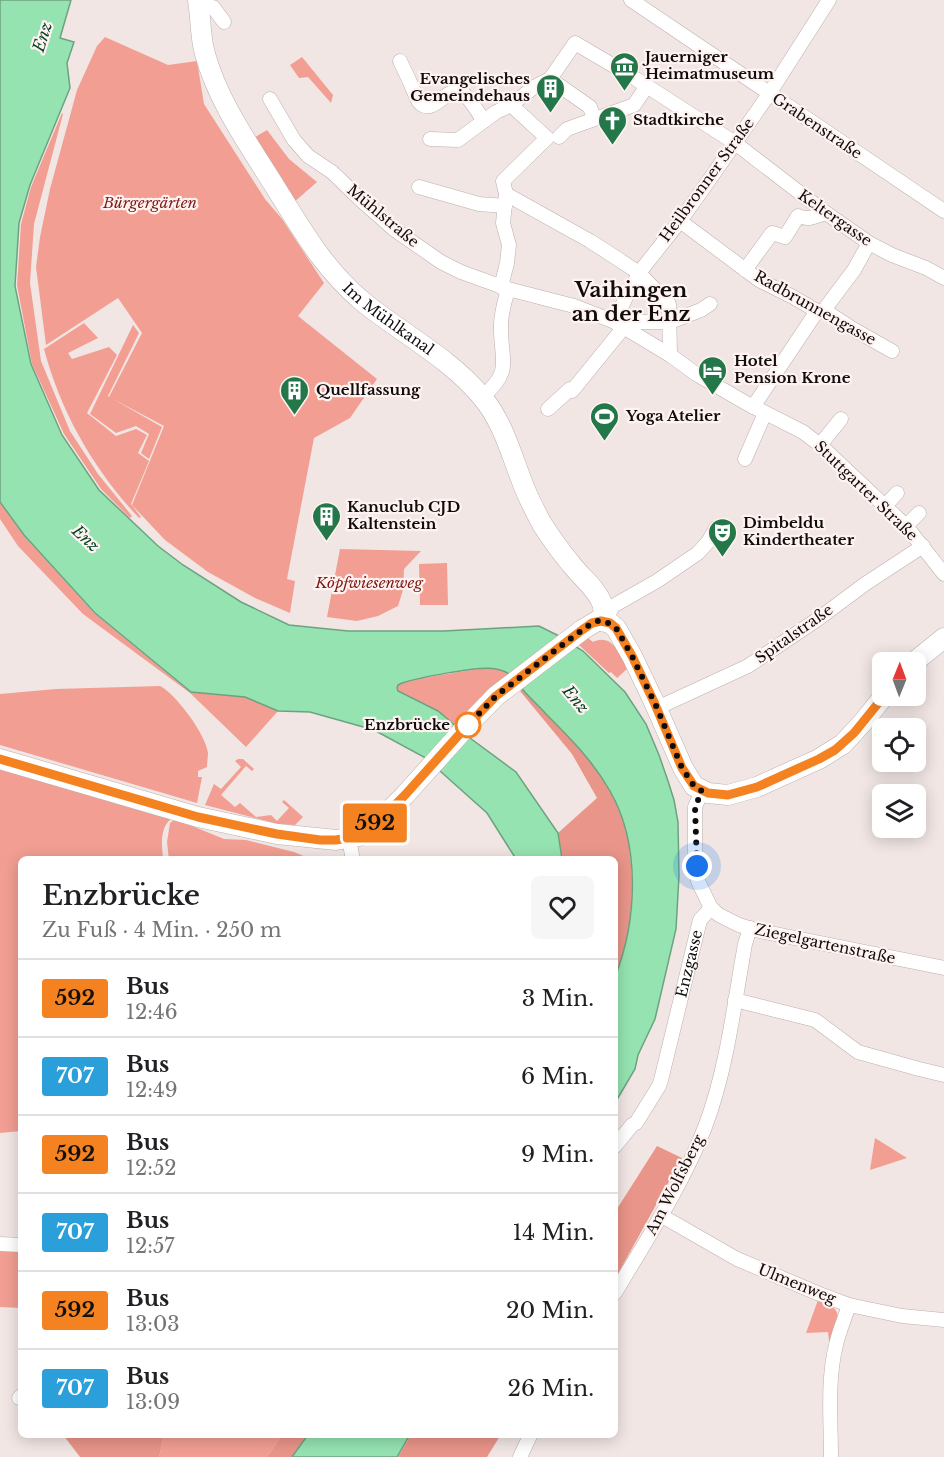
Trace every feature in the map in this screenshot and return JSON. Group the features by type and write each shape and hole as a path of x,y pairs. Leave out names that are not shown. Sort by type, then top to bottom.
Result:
{"street":[{"name":"Grabenstraße","path":"631,0 944,211"},
{"name":"Heilbronner Straße","path":"548,409 570,389 572,391 620,328 640,271 680,221 735,143 829,0"},
{"path":"199,4 213,7 224,22"},
{"name":"Im Mühlkanal","path":"199,4 205,53 214,81 244,139 318,255 354,294 453,369 502,429 536,513 571,565 602,603 605,621"},
{"name":"Keltergasse","path":"550,79 576,43 735,143 869,243 944,278"},
{"path":"400,61 419,103 432,104 451,92 459,92 466,96 484,121"},
{"path":"430,139 458,140 496,112 511,105 534,87 550,79 590,107 594,118"},
{"path":"419,187 479,204 505,194 567,129 634,105 646,86"},
{"name":"Mühlstraße","path":"270,99 294,140 308,156 332,172 396,230 447,265 482,281 600,315 620,328"},
{"path":"511,105 558,140"},
{"path":"485,408 504,368 501,326 509,245 503,223 505,194"},
{"path":"505,194 640,271 669,304 670,355"},
{"path":"745,270 772,233 785,237 798,216 804,219 826,213"},
{"name":"Radbrunnengasse","path":"680,221 759,280 822,311 892,351"},
{"path":"745,459 759,410 822,311 854,270 869,243"},
{"path":"620,328 670,322 701,310 710,303"},
{"name":"Stuttgarter Straße","path":"620,328 670,355 696,374 759,410 803,432 883,504 923,546 939,556 944,574"},
{"path":"820,445 841,419"},
{"path":"883,504 897,493"},
{"path":"906,526 919,513"},
{"path":"605,621 614,606 657,581 698,553 716,528"},
{"name":"Spitalstraße","path":"657,708 748,666 818,619 867,582 923,546"},
{"path":"0,759 198,817 277,834 320,840 359,836 405,795 496,696 597,621 605,621 616,628 657,708 682,768 694,786 702,791 716,795 728,795 747,790 819,759 835,750 854,733 876,706"},
{"path":"926,653 944,638"},
{"path":"702,791 695,807 698,881 711,908"},
{"path":"349,838 352,856"},
{"name":"Ziegelgartenstraße","path":"711,908 719,915 750,928 944,968"},
{"name":"Enzgasse","path":"618,1142 636,1123 659,1086 700,920 711,908"},
{"name":"Am Wolfsberg","path":"618,1288 662,1215 705,1127 726,1056 745,944 750,928"},
{"path":"735,1000 815,1020 858,1052 944,1075"},
{"name":"Ulmenweg","path":"662,1215 737,1259 849,1305 902,1316 944,1320"},
{"path":"0,1244 18,1245"},
{"path":"831,1457 832,1361 849,1305"},
{"path":"520,1457 529,1438"}],"green space":[{"name":"Bürgergärten","path":"105,37 168,65 197,61 204,104 265,199 282,219 324,283 298,316 377,379 350,418 314,438 287,579 295,581 290,613 255,598 208,572 165,540 132,505 164,426 113,399 162,427 149,459 141,453 149,434 136,426 116,433 90,414 133,325 139,333 109,397 142,333 118,298 46,345 36,267 40,237 50,189 77,90 97,46"},
{"path":"302,57 333,95 331,103 308,77 299,78 290,65"},
{"path":"62,113 34,224 30,283 41,361 70,431 98,474 132,516 130,518 101,489 64,434 32,364 17,285 21,224 31,187"},
{"path":"267,130 289,159 317,182 293,203 252,139"},
{"path":"84,323 98,338 68,353 72,359 109,347 117,355 87,413 116,436 136,429 147,435 138,453 149,461 131,504 141,517 139,518 108,480 81,439 60,396 44,349"},
{"path":"0,503 24,536 94,613 190,692 245,697 278,711 246,747 190,693 83,614 18,546 0,519"},
{"name":"Köpfwiesenweg","path":"340,549 421,551 404,569 403,590 398,606 378,616 357,621 327,617"},
{"path":"447,563 448,605 420,605 419,564"},
{"path":"588,638 593,642 605,640 614,646 627,669 617,678 611,672 609,673 579,645"},
{"path":"495,668 511,675 456,725 438,711 398,691 397,688 402,683 422,678"},
{"path":"160,686 182,706 206,745 207,767 198,771 198,777 202,777 197,803 0,745 0,694 56,689"},
{"path":"243,759 254,769 252,771 246,766 221,795 235,807 240,803 256,817 271,815 277,821 289,808 282,802 284,800 303,817 295,825 278,824 205,805 214,784 221,789 241,767 235,761"},
{"path":"0,768 172,818 163,832 163,856 18,856 18,1131 0,1133"},
{"path":"175,819 224,839 246,840 304,856 169,856 167,842 170,823"},
{"path":"875,1138 907,1158 870,1170"},
{"path":"0,1247 18,1247 18,1308 0,1307"},
{"path":"818,1300 836,1310 838,1315 833,1340 829,1341 828,1332 806,1333"},
{"path":"164,1438 280,1438 267,1457 159,1457"}],"shaded area":[{"path":"523,689 594,764 623,820 628,835 632,886 628,933 618,969 618,856 562,856 558,833 597,798 572,754 520,691"},
{"path":"657,1146 682,1158 618,1274 618,1207"},
{"path":"66,1438 164,1438 159,1457 80,1457"},
{"path":"280,1438 306,1438 292,1457 267,1457"},
{"path":"409,1438 499,1438 487,1457 398,1457"}],"water":[{"name":"Enz","path":"0,0 71,0 60,38 74,42 67,63 70,88 30,185 19,223 15,286 31,364 62,435 99,490 158,546 241,602 289,625 348,631 444,631 539,626 583,651 625,692 646,724 674,800 678,822 679,876 676,929 655,1019 638,1055 635,1069 618,1098 618,968 628,932 632,883 627,835 610,791 589,760 514,679 498,669 489,668 410,681 398,685 397,688 398,691 438,711 516,772 558,833 562,856 514,856 487,813 424,757 374,730 310,712 278,711 245,697 191,692 95,613 24,535 0,502"},
{"path":"306,1438 408,1438 397,1457 292,1457"}],"bus line":[{"name":"592","path":"0,759 198,817 277,834 320,840 359,836 405,795 496,696 597,621 605,621 616,628 654,702 682,768 694,786 708,793 728,795 757,787 819,759 843,744 876,706"}],"place":[{"name":"Jauerniger Heimatmuseum","path":"624,92"},
{"name":"Evangelisches Gemeindehaus","path":"551,114"},
{"name":"Stadtkirche","path":"612,146"},
{"name":"Hotel Pension Krone","path":"713,396"},
{"name":"Quellfassung","path":"295,416"},
{"name":"Yoga Atelier","path":"605,442"},
{"name":"Kanuclub CJD Kaltenstein","path":"326,542"},
{"name":"Dimbeldu Kindertheater","path":"722,558"},
{"name":"Enzbrücke","path":"468,725"}],"district":[{"name":"Vaihingen an der Enz","path":"631,302"}],"route":[{"path":"468,725 466,727 496,696 582,630 597,621 605,621 613,625 632,656 682,768 694,786 702,791 695,807 697,866"}]}
